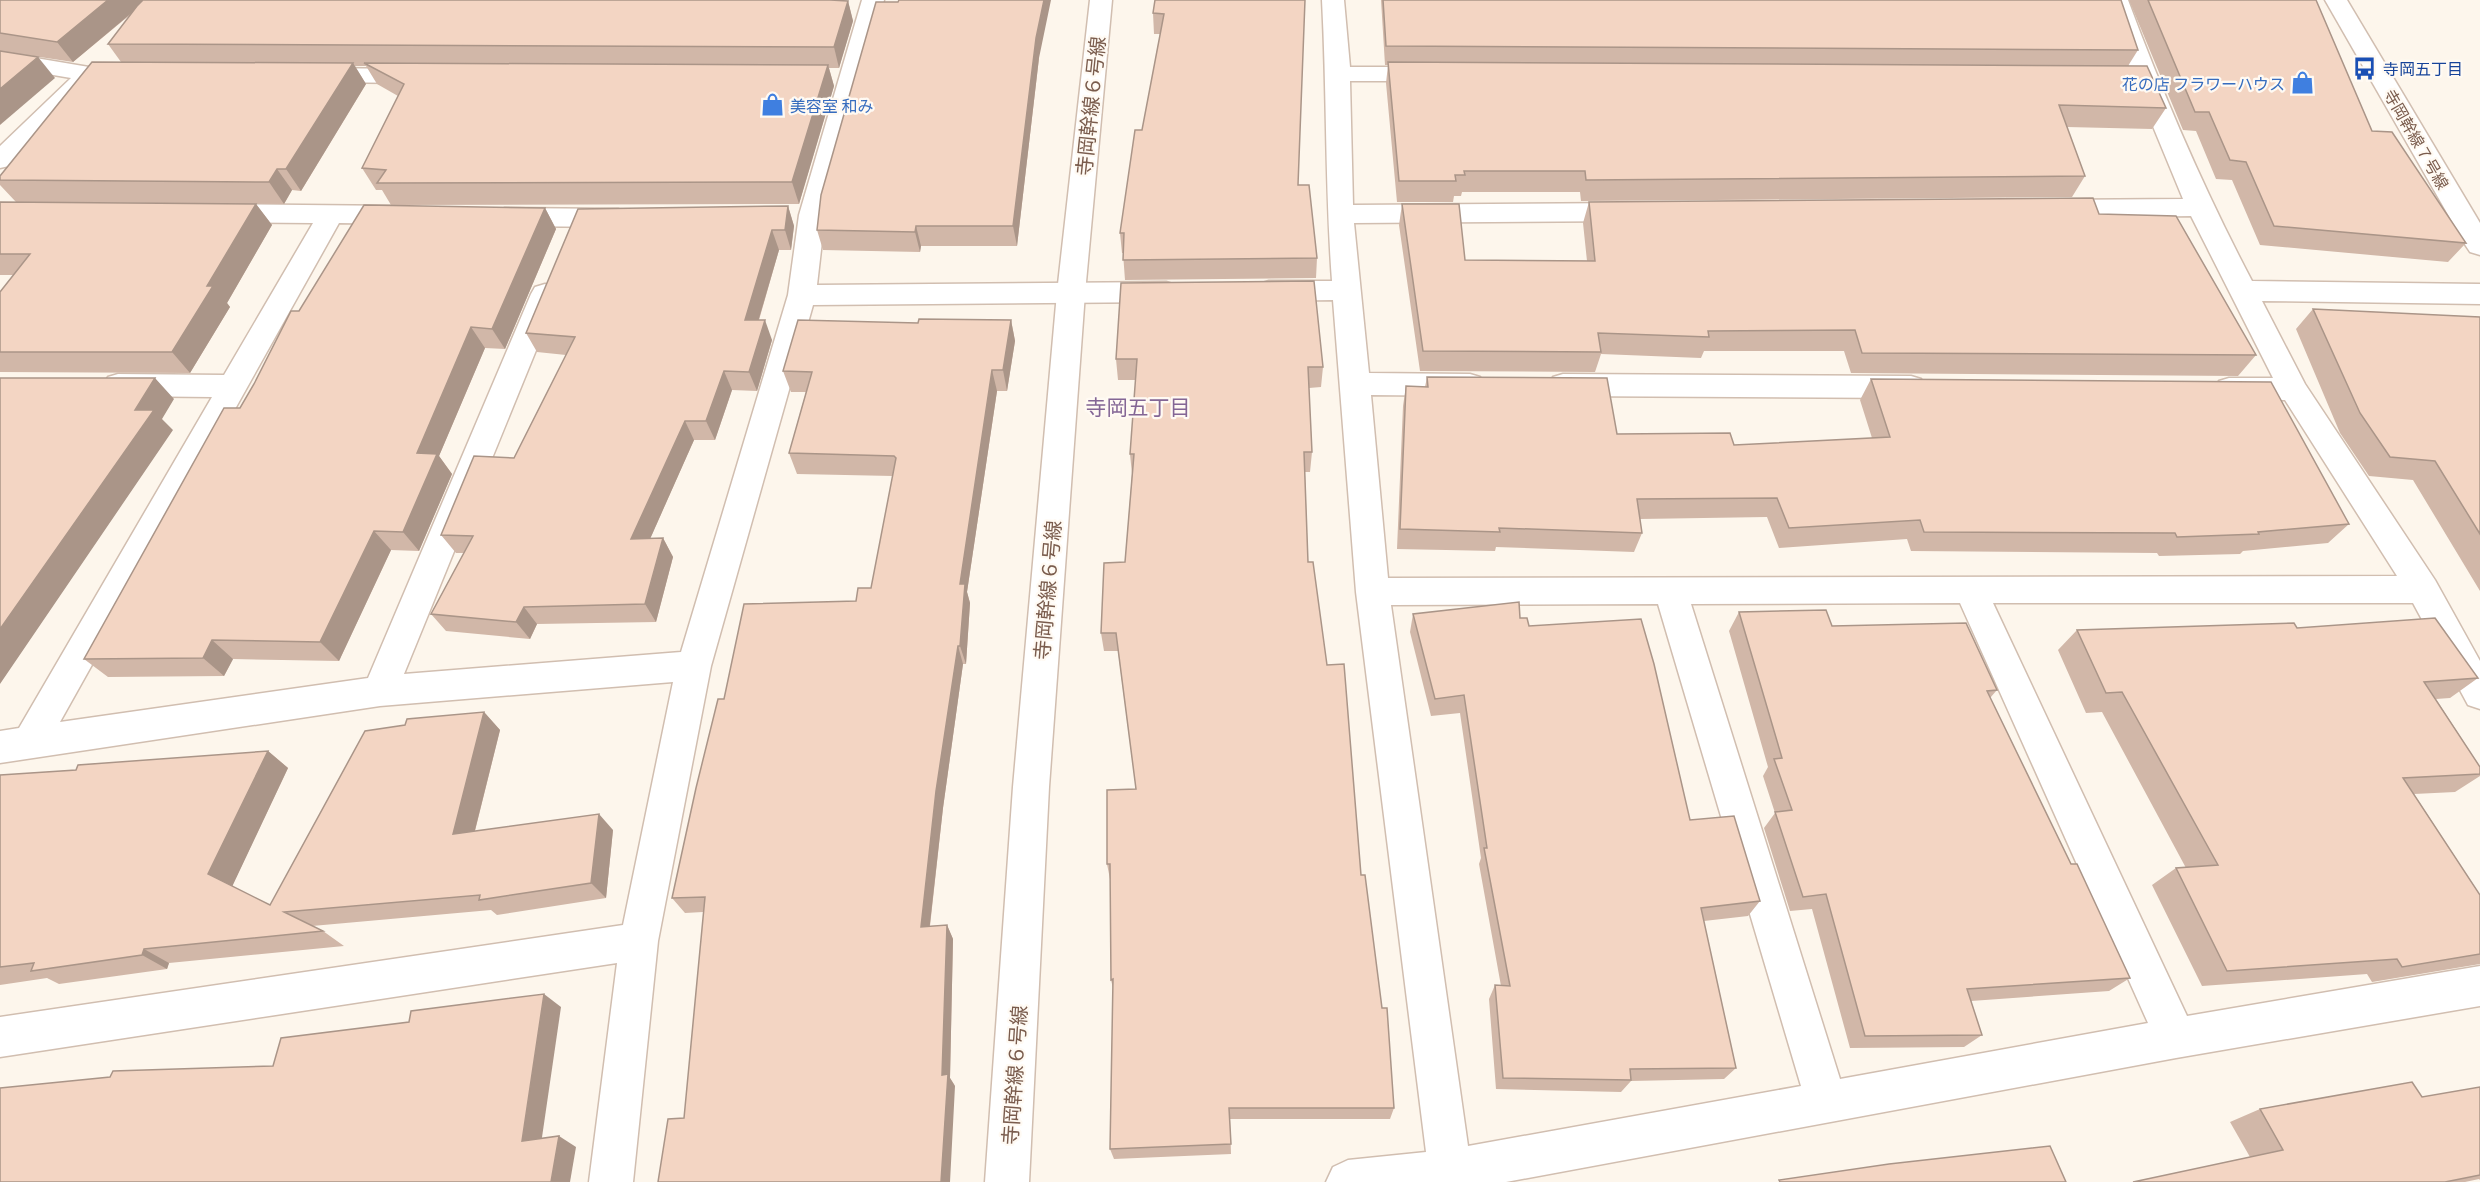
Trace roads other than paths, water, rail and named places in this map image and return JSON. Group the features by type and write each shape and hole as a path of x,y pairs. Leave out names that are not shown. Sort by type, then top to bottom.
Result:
{"street":[{"path":"611,1182 639,940 694,666 802,295 800,215 841,77 873,0"},
{"name":"寺岡幹線６号線","path":"1007,1182 1031,787 1071,293 1101,0"},
{"path":"1333,0 1338,74 1340,214 1345,290 1373,591 1450,1171"},
{"path":"2117,0 2133,78 2293,389 2423,590 2480,694"},
{"name":"寺岡幹線７号線","path":"2336,0 2480,246"},
{"path":"0,160 114,50"},
{"path":"0,59 89,74 149,75"},
{"path":"1338,74 1457,75"},
{"path":"292,75 435,76"},
{"path":"2032,209 2200,207"},
{"path":"1340,214 1650,212"},
{"path":"189,213 424,215"},
{"path":"15,745 233,386 331,213"},
{"path":"483,216 572,229 647,217"},
{"path":"380,691 554,273"},
{"path":"1238,291 1345,290"},
{"path":"2242,291 2480,294"},
{"path":"802,295 1190,292"},
{"path":"1354,384 1497,385"},
{"path":"93,385 233,386"},
{"path":"1533,385 1937,387"},
{"path":"2198,389 2293,389"},
{"path":"1970,589 2176,1038"},
{"path":"1373,591 2423,590"},
{"path":"1671,592 1827,1102"},
{"path":"15,745 380,691 694,666"},
{"path":"0,1037 639,940"},
{"path":"1348,1182 1450,1171 2176,1038 2480,986"}],"place":[{"name":"寺岡五丁目","path":"2365,68"},
{"name":"花の店 フラワーハウス","path":"2303,83"},
{"name":"美容室 和み","path":"772,105"}],"district":[{"name":"寺岡五丁目","path":"1138,406"}]}
